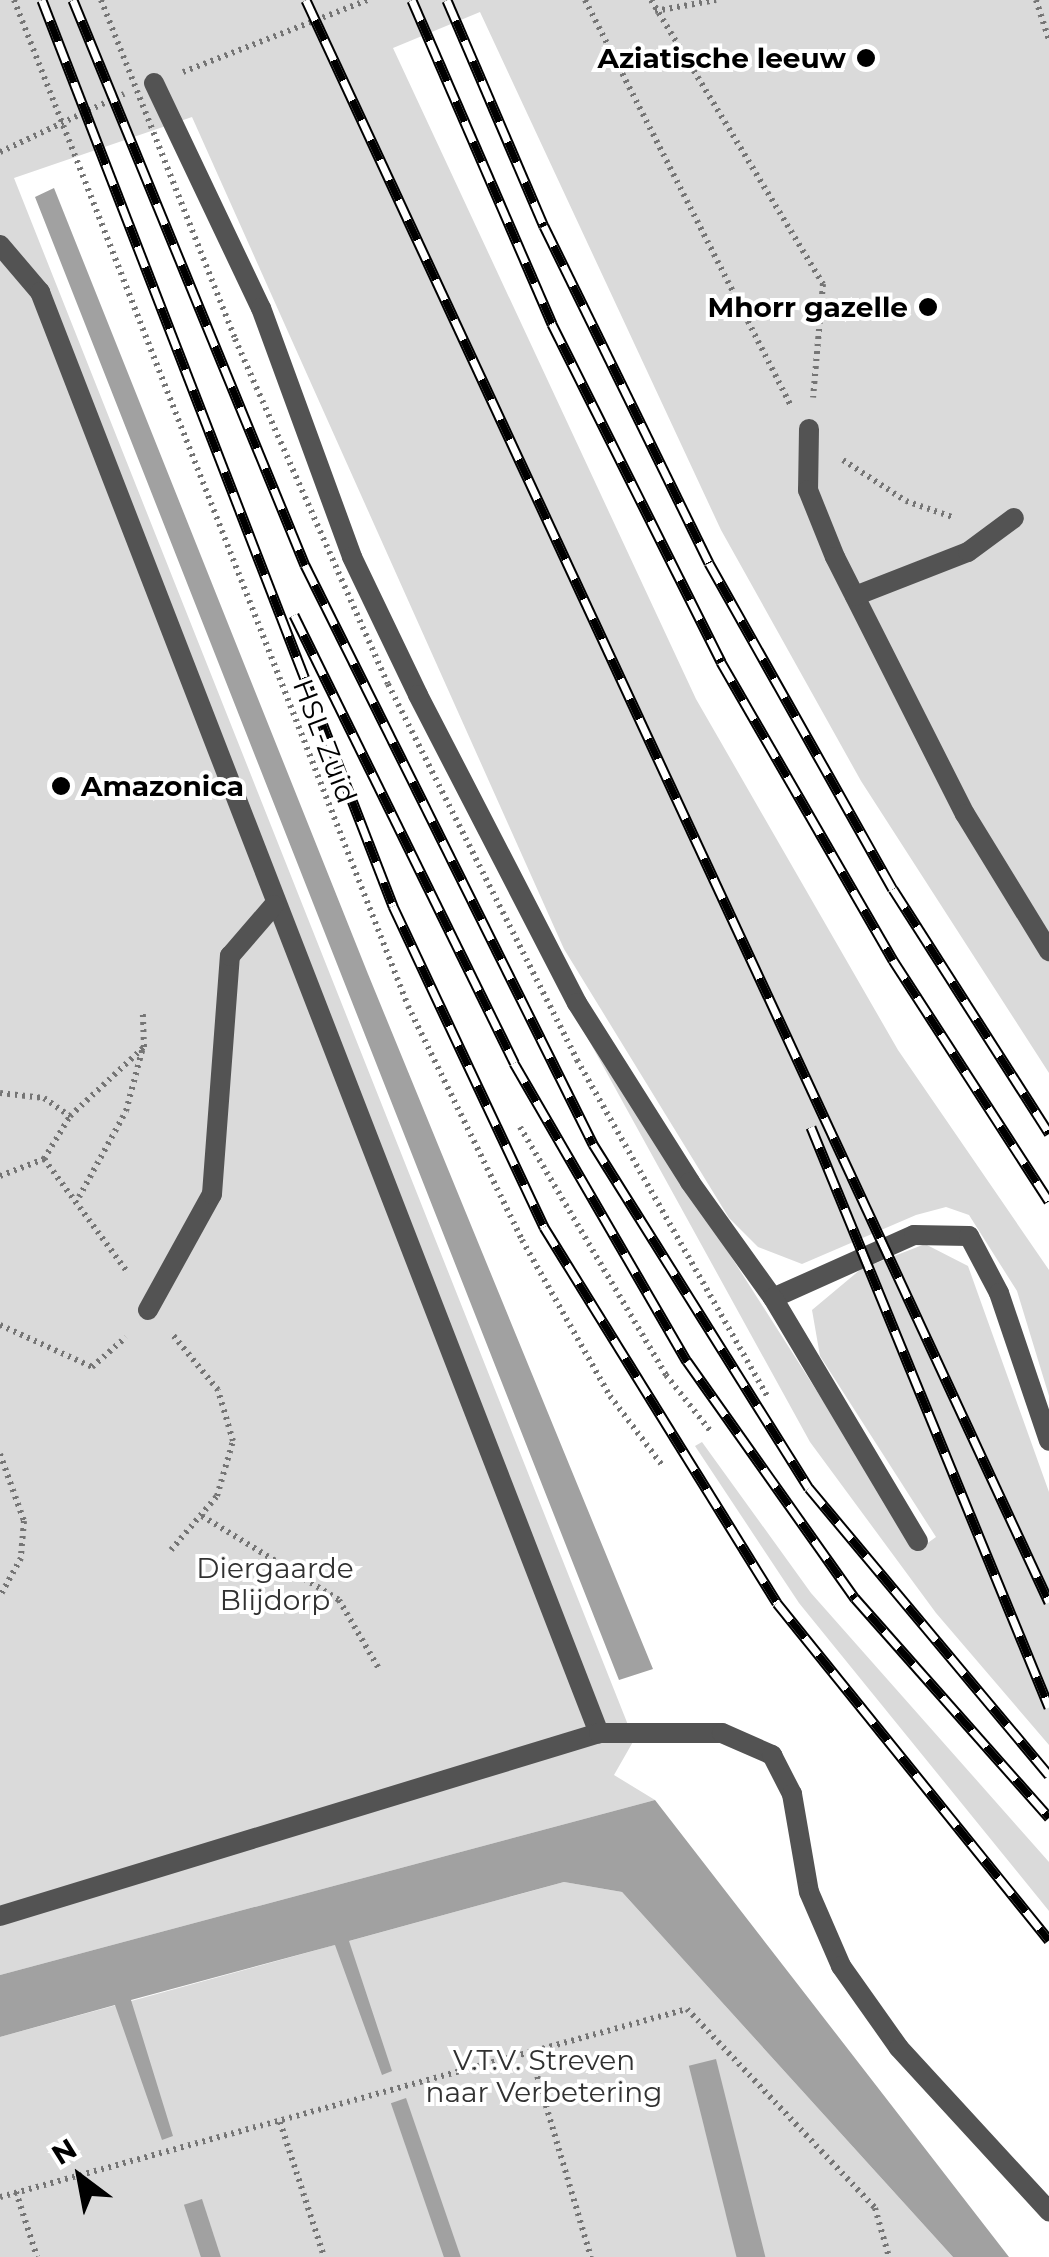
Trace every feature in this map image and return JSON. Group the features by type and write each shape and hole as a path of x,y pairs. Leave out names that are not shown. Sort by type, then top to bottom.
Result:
{"lane":[{"path":"154,83 261,308 352,557 512,882 577,1003 773,1298 918,1541"},
{"path":"0,245 40,292 274,905 598,1733"},
{"path":"809,430 808,490 855,596 966,814 1049,951"},
{"path":"855,596 968,552 1014,518"},
{"path":"148,1310 212,1194 230,956 274,905"},
{"path":"773,1298 914,1235 969,1236 999,1293 1049,1441"},
{"path":"0,1916 598,1733 722,1733 772,1755 792,1794 809,1892 841,1966 899,2048 1049,2211"}],"path":[{"name":"HSL-Zuid","path":"14,0 408,1006 531,1256 616,1405 662,1465"},
{"path":"101,0 254,386 396,702 577,1060 768,1397"},
{"path":"586,0 809,430 906,500 982,525 1014,518"},
{"path":"650,0 823,284 809,430"},
{"path":"654,11 716,0"},
{"path":"1036,0 1049,40"},
{"path":"79,1197 126,1111 144,1047 144,1013"},
{"path":"0,1176 44,1159 70,1116 144,1047"},
{"path":"0,1093 44,1098 70,1116"},
{"path":"520,1127 666,1375 712,1432"},
{"path":"0,1325 92,1367 148,1310 79,1197 44,1159"},
{"path":"168,1330 218,1390 233,1441 202,1516 171,1550"},
{"path":"0,1454 24,1521 22,1558 0,1596"},
{"path":"202,1516 338,1600 378,1667"},
{"path":"0,2196 531,2055 687,2009 875,2208 889,2257"},
{"path":"531,2055 591,2257"},
{"path":"280,2122 324,2257"},
{"path":"16,2192 37,2257"}],"green space":[{"name":"Diergaarde Blijdorp","path":"0,0 1049,0 1049,1073 861,781 721,530 480,12 393,48 696,699 898,1050 1049,1270 1049,1396 1017,1291 969,1215 946,1207 916,1215 802,1264 758,1247 729,1218 564,949 192,117 14,178 634,1740 614,1775 655,1800 0,1975"},
{"path":"560,988 918,1550 936,1537 820,1356 812,1310 861,1269 925,1244 968,1266 1049,1492 1049,1745 936,1613 810,1442"},
{"path":"702,1442 811,1593 1049,1862 1049,1911 799,1603 695,1446"},
{"name":"V.T.V. Streven naar Verbetering","path":"564,1882 622,1892 953,2257 0,2257 0,2037"}],"shaded area":[{"path":"54,188 368,974 653,1669 619,1680 35,197"},
{"path":"655,1800 1009,2257 953,2257 622,1892 564,1882 349,1941 392,2071 382,2075 335,1945 131,2000 173,2136 162,2140 115,2005 0,2037 0,1975"},
{"path":"716,2059 765,2257 737,2257 689,2066"},
{"path":"406,2098 461,2257 444,2257 391,2103"},
{"path":"202,2199 221,2257 201,2257 184,2205"}],"railway":[{"path":"42,0 393,906 544,1227 777,1603 1049,1940"},
{"path":"73,0 305,565 593,1144 809,1488 1049,1775"},
{"path":"306,0 1049,1602"},
{"path":"412,0 552,324 721,662 893,960 1049,1201"},
{"path":"447,0 544,226 709,563 893,889 1049,1133"},
{"path":"294,615 514,1063 687,1361 855,1598 1049,1817"},
{"path":"811,1127 1049,1707"}],"place":[{"name":"Aziatische leeuw","path":"866,58"},
{"name":"Mhorr gazelle","path":"928,307"},
{"name":"Amazonica","path":"61,786"}]}
